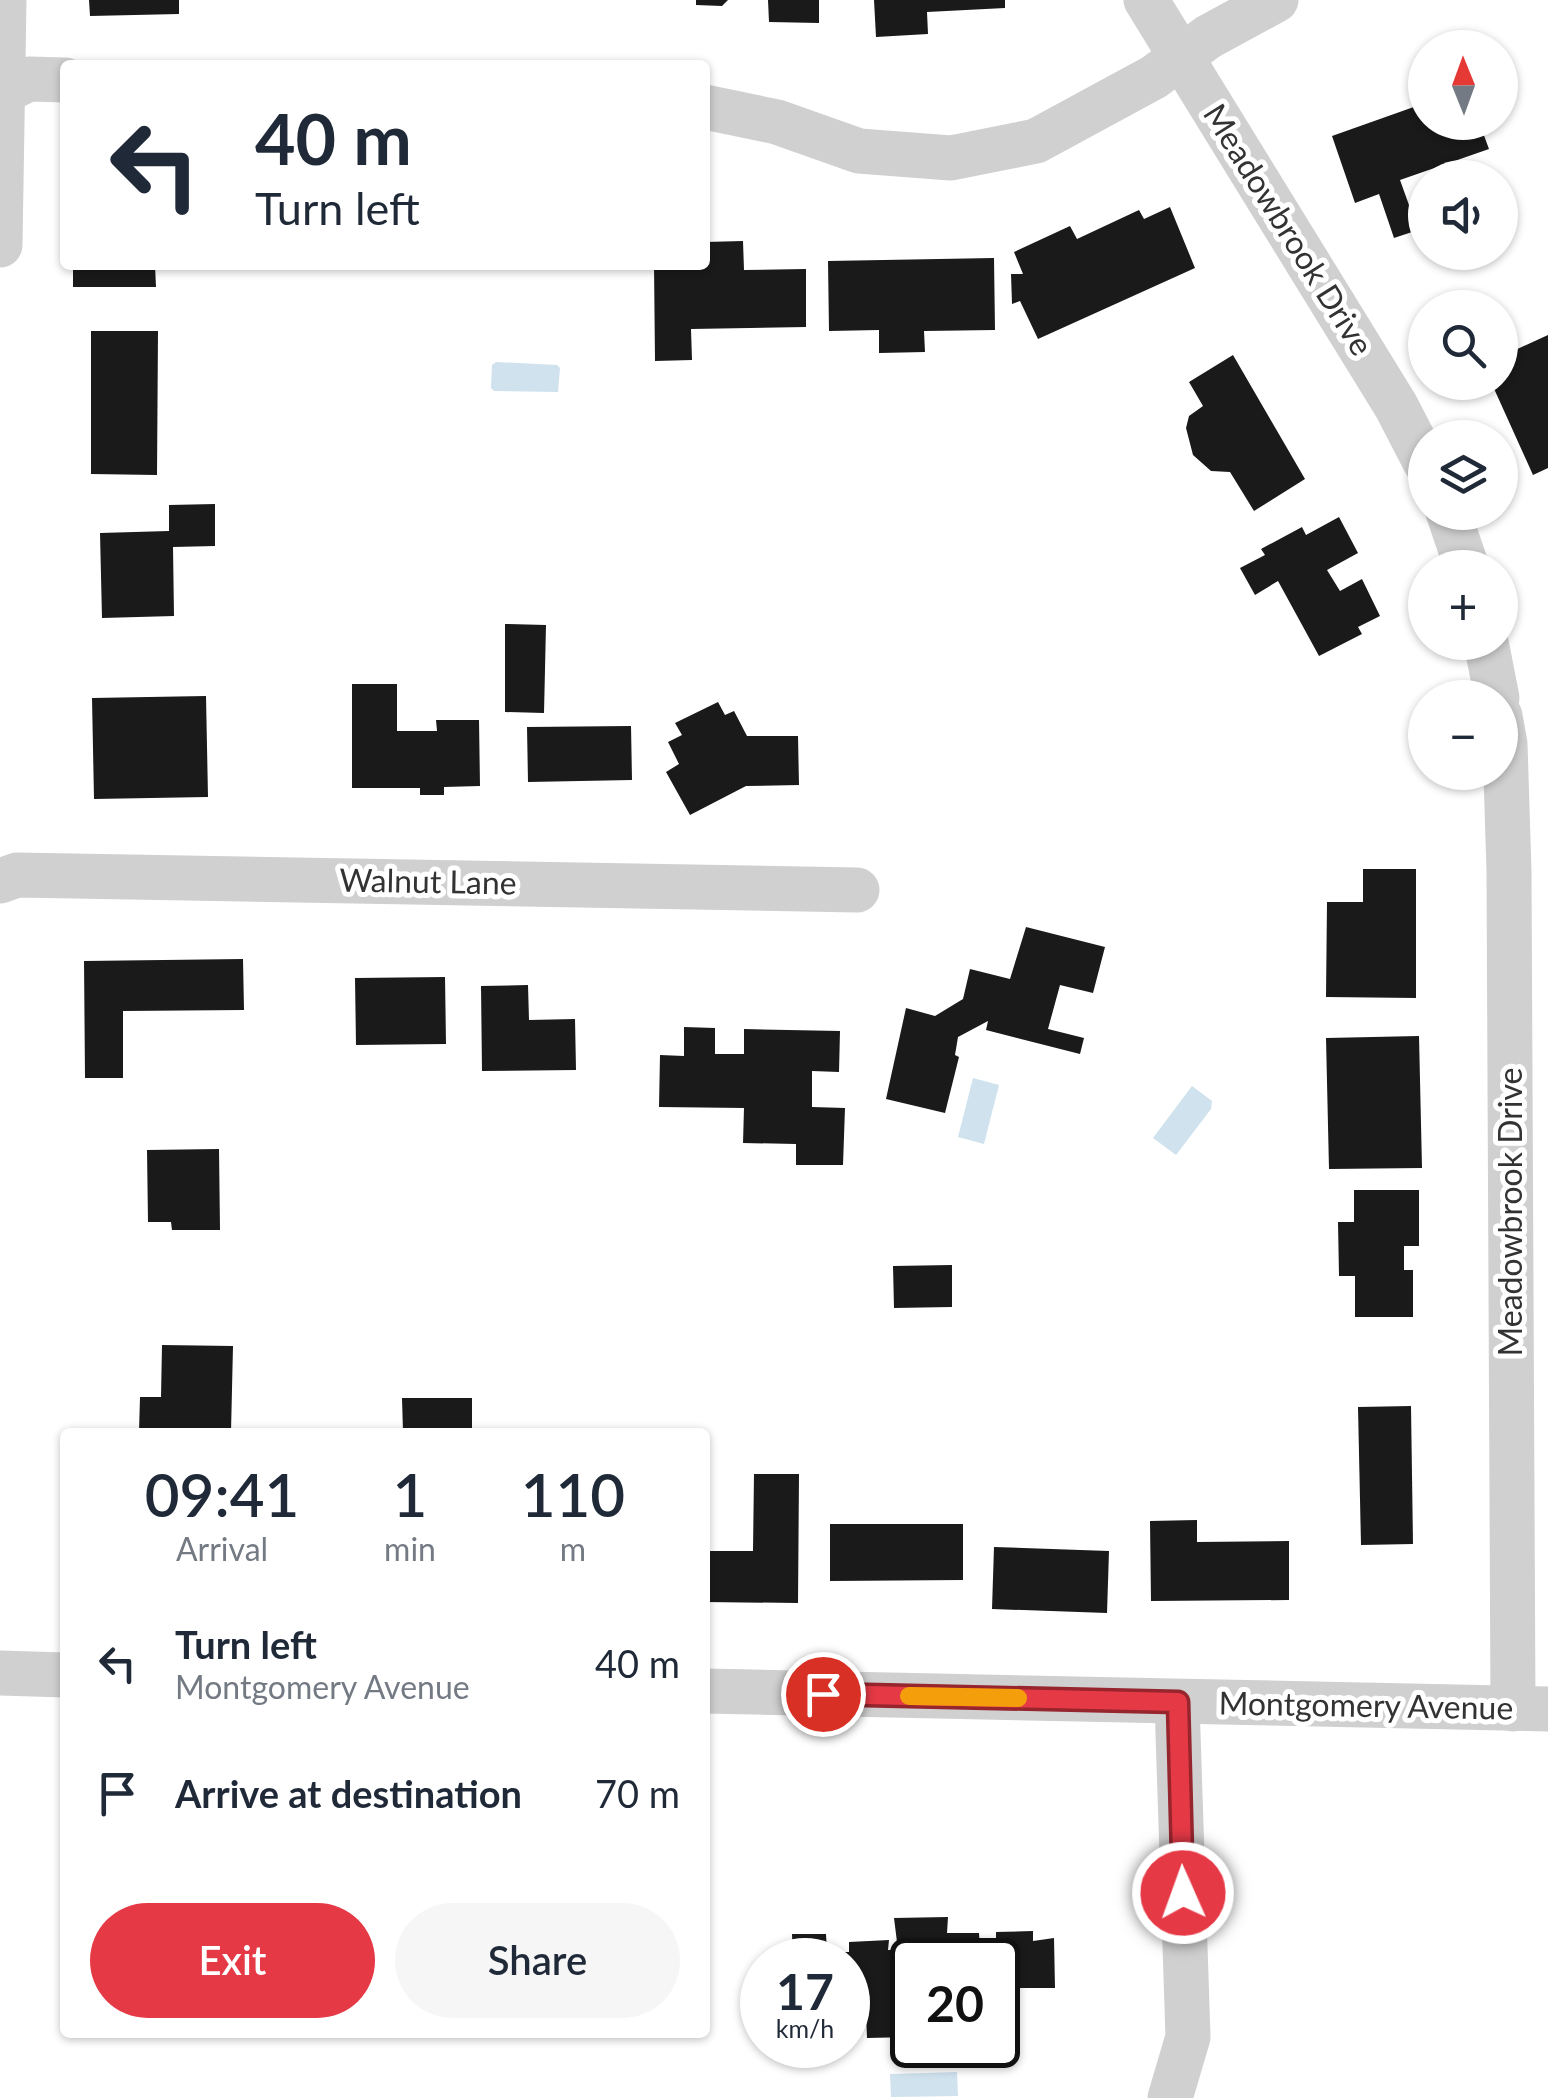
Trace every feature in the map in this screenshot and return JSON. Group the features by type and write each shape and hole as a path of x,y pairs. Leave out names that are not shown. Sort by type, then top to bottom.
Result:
{"street":[{"path":"0,245 4,0"},
{"name":"Meadowbrook Drive","path":"1146,0 1408,429"},
{"path":"710,107 777,122 859,151 952,158 1036,141 1154,77 1208,37 1276,0"},
{"path":"1,99 28,79 60,80"},
{"name":"Meadowbrook Drive","path":"1506,790 1530,1709"},
{"name":"Walnut Lane","path":"0,881 17,875 858,890"},
{"path":"0,1673 60,1674"},
{"name":"Montgomery Avenue","path":"710,1691 1530,1709"},
{"path":"1170,2098 1188,2037 1178,1702"}],"water":[{"path":"492,365 557,365 558,392 494,391"},
{"path":"973,1078 999,1085 984,1144 958,1137"},
{"path":"1192,1086 1212,1101 1211,1109 1176,1155 1153,1138"},
{"path":"957,2072 958,2096 891,2097 890,2074"}],"building":[{"path":"89,0 179,0 179,14 90,16"},
{"path":"696,0 728,0 722,6 696,5"},
{"path":"768,0 819,0 819,23 769,22"},
{"path":"874,0 1005,0 1005,8 927,12 928,34 876,37"},
{"path":"1408,109 1408,140 1486,140 1489,149 1457,160 1408,160 1408,177 1400,180 1408,202 1408,233 1394,238 1379,194 1355,203 1332,136"},
{"path":"1170,207 1195,268 1038,339 1020,301 1012,304 1011,274 1023,274 1014,252 1070,226 1077,239 1139,210 1144,219"},
{"path":"743,241 744,270 806,269 806,327 691,329 692,360 655,361 654,270 710,270 710,242"},
{"path":"994,258 995,330 924,331 925,352 879,353 879,330 829,331 828,261"},
{"path":"73,270 155,270 156,287 73,287"},
{"path":"91,331 158,331 157,475 91,474"},
{"path":"1548,335 1548,468 1533,475 1518,442 1518,420 1508,420 1499,400 1518,400 1518,349"},
{"path":"1233,355 1305,479 1254,511 1230,472 1211,471 1193,455 1186,428 1189,416 1203,406 1189,382"},
{"path":"215,504 215,546 173,547 174,616 102,618 100,533 169,531 169,505"},
{"path":"1339,517 1358,553 1327,570 1340,591 1362,579 1380,616 1358,627 1362,634 1319,656 1278,581 1255,595 1240,568 1265,555 1261,549 1302,527 1306,535"},
{"path":"505,624 546,625 544,713 505,712"},
{"path":"352,684 397,684 397,731 437,731 436,720 479,720 480,786 444,787 444,795 420,795 420,788 352,788"},
{"path":"206,696 208,797 94,799 92,698"},
{"path":"718,702 725,715 734,711 747,736 798,736 799,785 746,786 690,815 666,772 679,764 668,742 682,735 675,723"},
{"path":"631,726 632,780 528,782 527,727"},
{"path":"1363,869 1416,869 1416,998 1326,997 1327,902 1363,902"},
{"path":"1026,927 1105,947 1093,993 1060,985 1048,1029 1084,1038 1080,1054 986,1030 988,1021 958,1037 955,1055 959,1057 945,1113 886,1099 906,1008 935,1016 963,999 970,969 1010,979"},
{"path":"243,959 244,1010 123,1011 123,1078 85,1078 84,961"},
{"path":"445,977 446,1044 356,1045 355,978"},
{"path":"528,985 529,1020 575,1019 576,1070 482,1071 481,986"},
{"path":"684,1027 715,1028 715,1054 744,1054 744,1029 840,1031 839,1072 812,1071 812,1107 845,1108 843,1165 796,1165 796,1144 743,1143 744,1108 659,1107 660,1055 684,1056"},
{"path":"1419,1036 1422,1168 1329,1169 1326,1038"},
{"path":"219,1149 220,1230 172,1230 171,1222 148,1222 147,1150"},
{"path":"1354,1190 1419,1190 1419,1246 1404,1246 1404,1270 1413,1270 1413,1317 1355,1317 1355,1276 1339,1276 1338,1222 1354,1222"},
{"path":"952,1265 952,1307 894,1308 893,1266"},
{"path":"162,1345 233,1346 231,1428 139,1428 140,1397 161,1397"},
{"path":"402,1398 472,1398 472,1428 403,1428"},
{"path":"1411,1406 1413,1544 1361,1545 1358,1407"},
{"path":"754,1474 799,1474 798,1603 710,1602 710,1551 753,1551"},
{"path":"1197,1520 1197,1542 1289,1541 1289,1600 1151,1601 1150,1521"},
{"path":"830,1524 963,1524 963,1580 830,1581"},
{"path":"994,1547 1109,1551 1107,1613 992,1609"},
{"path":"948,1917 947,1933 979,1933 979,1938 896,1938 894,1918"},
{"path":"1033,1931 1033,1941 1054,1938 1055,1988 1020,1988 1020,1938 996,1938 996,1932"},
{"path":"792,1934 826,1934 826,1938 792,1938"},
{"path":"889,1940 890,2037 870,2038 870,1941"}],"slow traffic":[{"path":"909,1696 1018,1698"}],"route":[{"path":"823,1694 1178,1702 1183,1893"}]}
